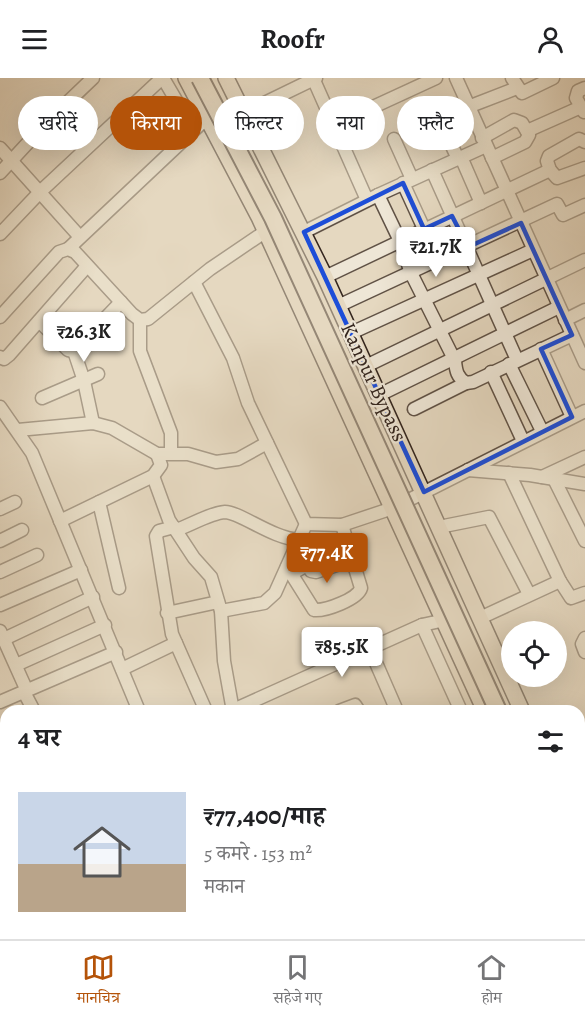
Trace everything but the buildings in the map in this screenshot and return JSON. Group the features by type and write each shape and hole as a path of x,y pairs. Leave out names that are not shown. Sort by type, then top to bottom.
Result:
{"highway":[{"name":"Kanpur Bypass","path":"200,78 273,218 495,705"},
{"name":"Kanpur Bypass","path":"212,78 265,177 300,250 506,705"}],"main road":[{"path":"186,78 266,231 482,705"},
{"path":"226,78 235,96"},
{"path":"262,150 380,395 519,705"}],"street":[{"path":"0,173 93,78"},
{"path":"0,234 41,191 163,78 174,96"},
{"path":"278,96 314,78 322,96"},
{"path":"385,102 436,78"},
{"path":"456,78 463,96"},
{"path":"474,104 514,83 524,92 553,78"},
{"path":"527,131 583,110 576,95 585,88"},
{"path":"202,122 208,117"},
{"path":"474,120 585,363"},
{"path":"303,232 459,158 514,120 520,121 527,131 528,140 492,158"},
{"path":"394,139 424,229"},
{"path":"585,142 579,139 549,156 547,161 550,170 557,178 585,168"},
{"path":"0,148 80,237"},
{"path":"0,317 59,252 68,249 171,150"},
{"path":"347,150 372,198 400,241 411,273 455,361 456,374 466,383"},
{"path":"455,150 481,203"},
{"path":"432,170 493,303 505,332 513,362 542,431"},
{"path":"325,277 550,170"},
{"path":"338,306 521,223 557,204 563,215 585,205"},
{"path":"140,320 157,313 194,282 266,231"},
{"path":"68,249 75,252 140,320 140,351 171,433 171,453"},
{"path":"351,333 533,250"},
{"path":"366,366 441,332 493,303 585,260"},
{"path":"1,360 87,266"},
{"path":"167,613 264,603 275,593 289,570 306,524 248,403 233,358 194,282"},
{"path":"74,351 121,302"},
{"path":"380,395 455,361 505,332 559,307"},
{"path":"565,320 585,310"},
{"path":"39,321 68,350 74,351"},
{"path":"414,409 572,335"},
{"path":"541,350 572,417"},
{"path":"74,351 84,381 93,423"},
{"path":"491,372 523,441"},
{"path":"42,398 98,374"},
{"path":"1,411 18,430 32,453 137,705"},
{"path":"306,524 342,525 393,507 585,411"},
{"path":"18,430 93,423 112,428 157,454 188,454 216,462 230,462 267,443"},
{"path":"60,521 153,476 161,465 157,454"},
{"path":"548,478 585,457"},
{"path":"466,470 509,473 585,484"},
{"path":"509,473 570,598 585,593"},
{"path":"153,476 175,529 194,558 208,570 220,606 224,661 231,705"},
{"path":"548,478 585,541"},
{"path":"0,509 15,502"},
{"path":"99,502 119,588"},
{"path":"203,705 176,643 167,613 156,536 159,531 175,529 229,512 272,534 300,540"},
{"path":"439,528 489,517 529,594"},
{"path":"289,570 310,607 323,610 360,591 342,525"},
{"path":"0,541 22,530"},
{"path":"0,572 37,555"},
{"path":"289,570 307,565 316,572 352,560"},
{"path":"0,605 81,570"},
{"path":"480,618 560,581"},
{"path":"32,705 2,635 93,597"},
{"path":"262,705 370,649 422,625 445,620"},
{"path":"16,665 105,625"},
{"path":"422,625 458,705"},
{"path":"585,638 582,644 585,652"},
{"path":"122,669 176,643"},
{"path":"370,649 392,705"},
{"path":"0,702 116,652"}],"highlighted area":[{"path":"403,183 424,229 452,216 468,247 521,223 572,335 541,349 572,417 424,492 304,232"}]}
